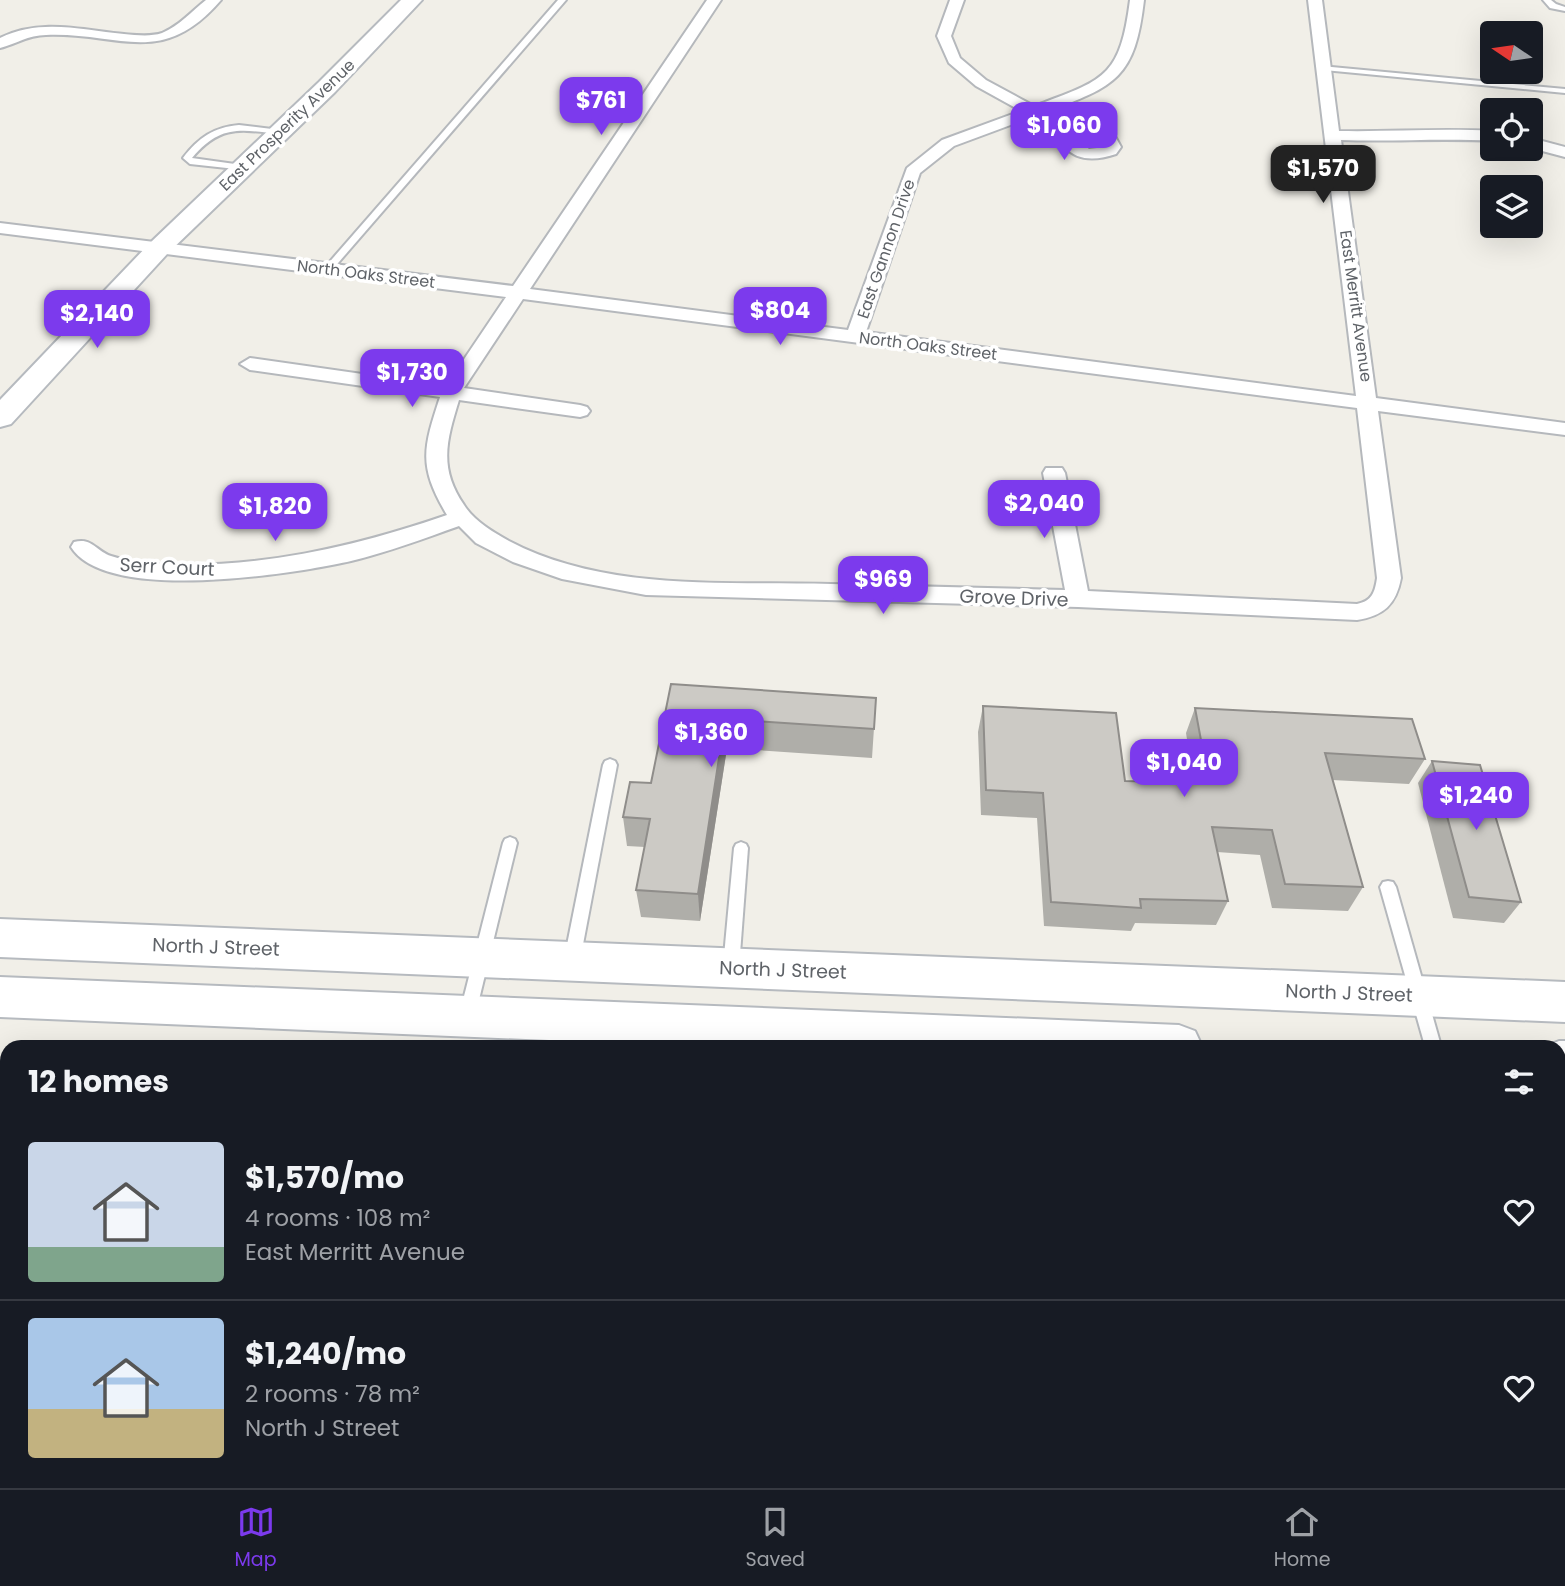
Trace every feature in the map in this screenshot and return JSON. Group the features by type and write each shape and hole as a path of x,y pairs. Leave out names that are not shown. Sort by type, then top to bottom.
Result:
{"main road":[{"name":"East Prosperity Avenue","path":"0,418 159,248 281,132 412,0"},
{"name":"North J Street","path":"0,938 1565,1002"},
{"path":"0,997 1031,1040"}],"street":[{"path":"0,44 18,34 35,30 133,39 158,38 172,33 214,0"},
{"name":"Grove Drive","path":"714,0 451,393 434,436 435,460 440,482 460,518 482,538 513,554 576,576 646,587 1077,599 1357,612 1373,610 1382,603 1390,578 1369,404"},
{"path":"957,0 944,36 954,60 981,83 1080,137"},
{"name":"East Gannon Drive","path":"855,337 913,171 948,143 1086,92 1103,83 1124,64 1132,41 1137,0"},
{"name":"East Merritt Avenue","path":"1315,0 1369,404"},
{"path":"1333,135 1390,137 1443,133 1480,135"},
{"path":"1543,146 1565,152"},
{"name":"North Oaks Street","path":"0,228 329,268 1565,429"},
{"path":"250,364 580,411"},
{"path":"1054,473 1077,599"},
{"name":"Serr Court","path":"82,547 101,562 130,568 174,571 229,570 339,556 397,540 460,518"}],"lane":[{"path":"329,268 562,0"},
{"path":"1547,0 1553,6 1565,9"},
{"path":"1324,68 1565,91"},
{"path":"242,168 190,161 187,158 208,136 221,128 281,132"},
{"path":"572,962 610,765"},
{"path":"467,1017 510,842"},
{"path":"730,968 741,848"},
{"path":"1388,887 1432,1040"}],"building":[{"path":"671,684 876,698 874,729 725,719 698,894 636,890 650,819 623,817 630,782 651,783"},
{"path":"983,706 1116,713 1125,781 1209,783 1195,708 1412,719 1425,759 1325,753 1363,887 1285,884 1272,830 1212,827 1228,901 1140,899 1141,908 1051,902 1043,793 986,790"},
{"path":"1432,761 1480,765 1521,902 1469,897"}]}
